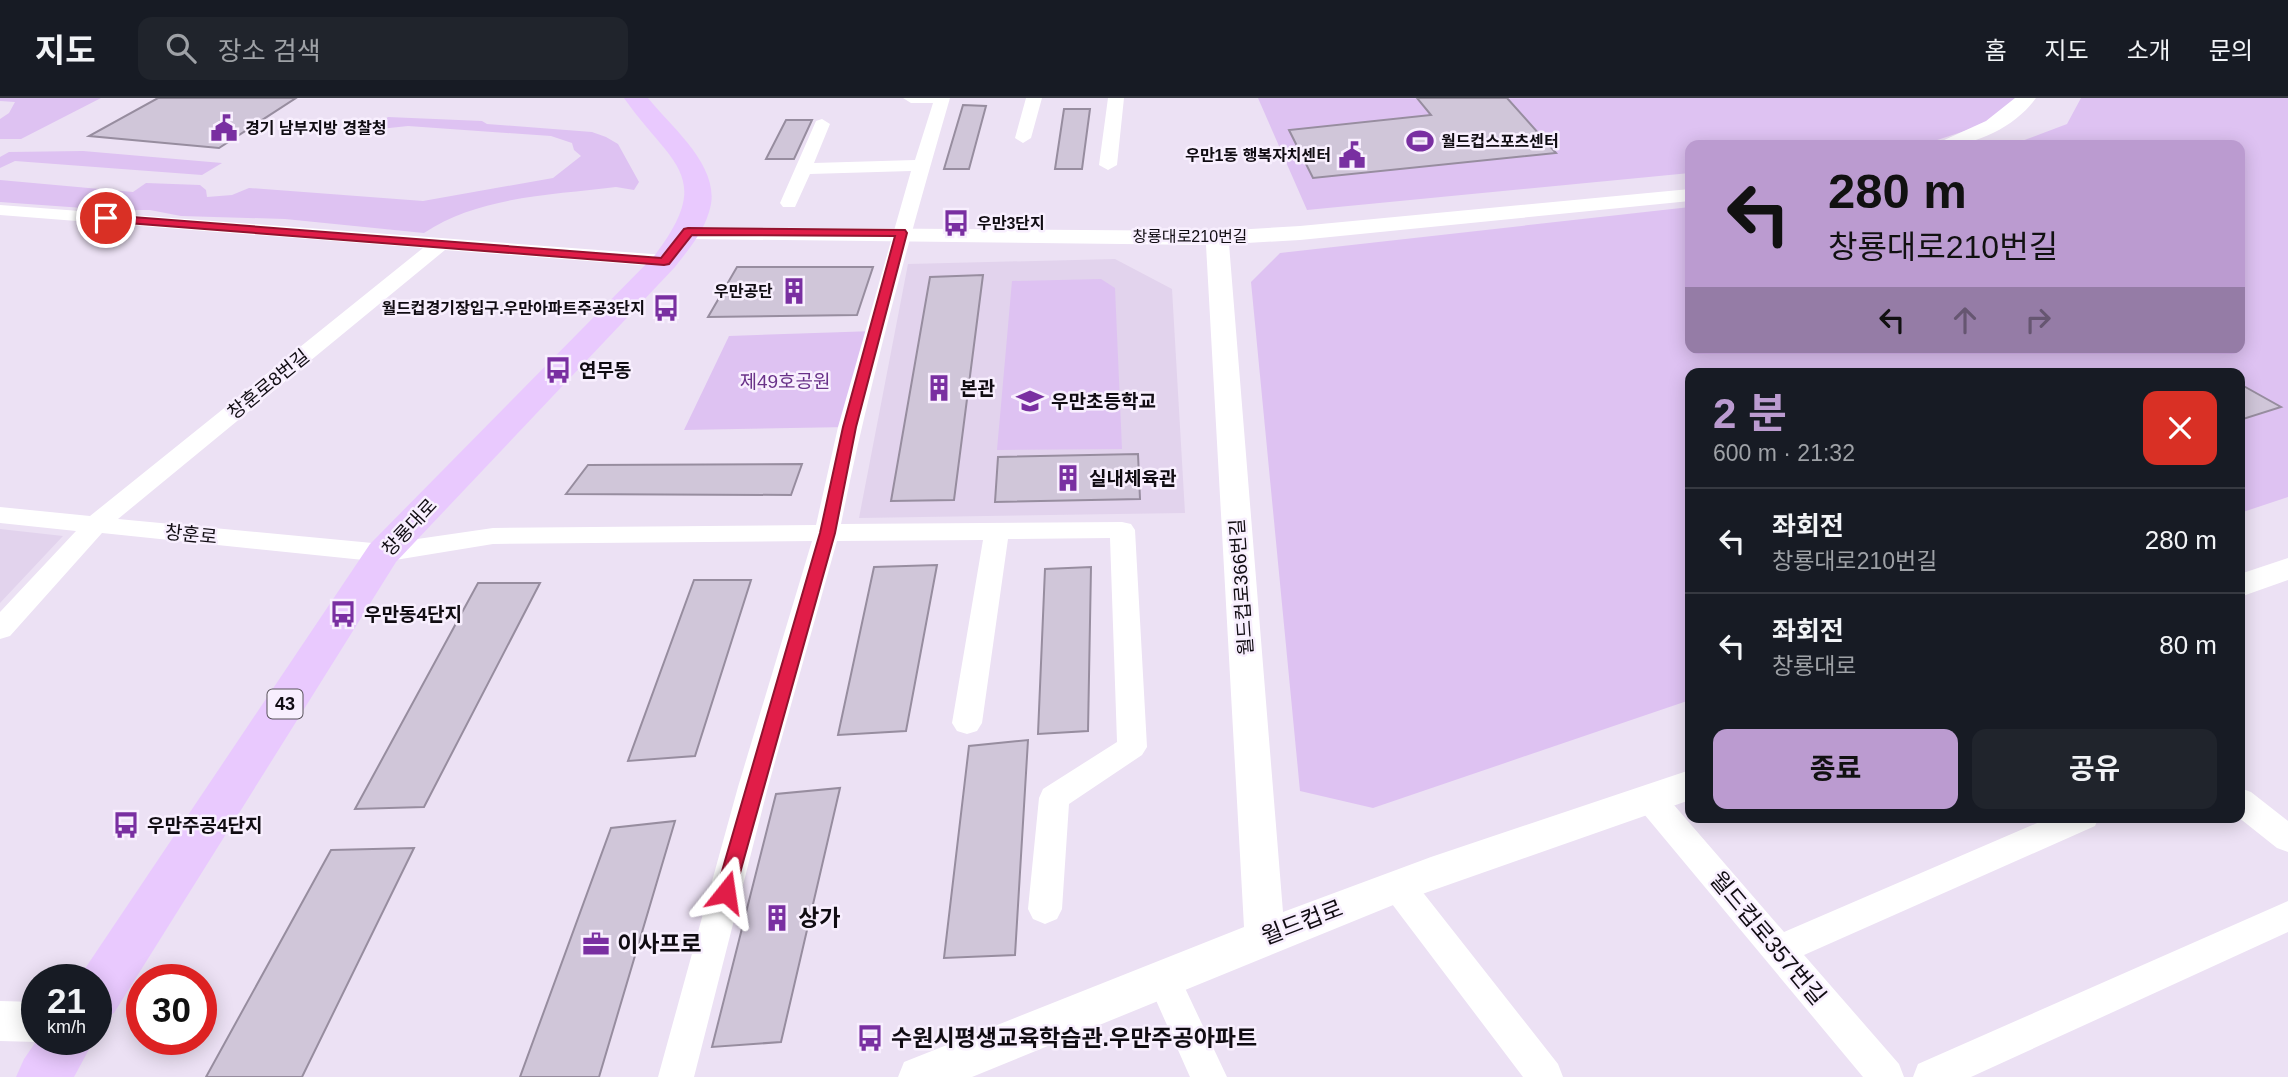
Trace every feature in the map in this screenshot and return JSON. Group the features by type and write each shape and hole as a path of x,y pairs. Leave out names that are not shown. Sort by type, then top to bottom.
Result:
{"main road":[{"name":"창룡대로","path":"112,971 383,553 676,246 701,199 692,170 678,147 636,98"},
{"path":"43,1077 58,1055"}],"street":[{"path":"911,98 950,98"},
{"path":"676,1077 754,787 827,533 849,427 901,233 942,98"},
{"path":"1023,138 1034,98"},
{"path":"1108,165 1116,98"},
{"path":"1960,140 1993,125 2027,98"},
{"path":"789,203 822,124"},
{"path":"802,169 922,165"},
{"name":"창룡대로210번길","path":"676,246 901,233 1217,238 1300,233 1685,195"},
{"path":"0,209 440,244 676,246"},
{"name":"월드컵로366번길","path":"1217,238 1265,936"},
{"name":"창훈로8번길","path":"0,629 96,524 440,244"},
{"name":"창훈로","path":"0,515 383,553"},
{"path":"383,553 469,538 1122,530 1132,747 1054,798 1045,909"},
{"path":"967,723 997,531"},
{"path":"2245,584 2288,569"},
{"name":"월드컵로","path":"920,1077 1164,980 1265,936 1398,886 1685,787"},
{"name":"월드컵로357번길","path":"1650,799 1886,1077"},
{"path":"2245,805 2288,839"},
{"path":"1777,950 2070,823"},
{"path":"1398,886 1545,1077"},
{"path":"1931,1077 2288,916"},
{"path":"1164,980 1209,1077"},
{"path":"0,1021 21,1022"}],"shaded area":[{"name":"우만초등학교","path":"1115,259 1172,289 1185,513 859,518 908,264"},
{"path":"0,529 63,536 0,603"}],"green space":[{"path":"0,98 101,98 21,139 0,139 0,119 9,113 15,102 0,101"},
{"path":"1258,98 2019,98 1995,121 1937,140 1685,140 1685,173 1307,210"},
{"path":"2081,98 2288,98 2288,497 2245,511 2245,368 1685,368 1685,702 1373,808 1300,791 1251,282 1280,253 1685,208 1685,354 2245,354 2245,140 2024,140 2067,124"},
{"path":"388,117 482,121 487,124 592,132 618,144 639,182 634,190 616,187 542,195 492,204 468,211 424,233 285,219 181,216 150,210 0,202 0,180 133,192 146,183 200,185 206,190 207,197 232,195 249,188 423,201 553,178 581,156 574,150 572,143 551,136 408,126 371,130"},
{"path":"83,151 222,163 202,175 15,161 0,168 0,157 9,152"},
{"path":"1101,279 1115,288 1122,449 997,450 1012,281"},
{"name":"제49호공원","path":"875,331 849,427 684,430 729,336"}],"building":[{"path":"158,98 296,98 219,148 89,136"},
{"name":"월드컵스포츠센터","path":"1417,98 1507,98 1556,153 1313,178 1289,130 1431,115"},
{"path":"963,105 986,106 969,169 944,169"},
{"path":"1064,109 1090,109 1082,169 1055,169"},
{"path":"786,120 812,120 794,159 766,159"},
{"name":"우만공단","path":"737,267 873,267 857,315 708,317"},
{"name":"본관","path":"983,275 954,500 891,501 930,277"},
{"path":"2245,387 2281,407 2245,418"},
{"name":"실내체육관","path":"1138,454 1140,499 995,502 998,457"},
{"path":"802,464 791,495 566,494 588,465"},
{"path":"937,565 906,731 838,735 874,567"},
{"path":"1091,567 1088,731 1038,734 1045,569"},
{"path":"694,580 751,580 695,756 628,761"},
{"path":"478,583 540,583 424,807 355,809"},
{"path":"1028,740 1015,955 944,958 969,746"},
{"name":"상가","path":"840,788 781,1042 712,1047 776,794"},
{"path":"675,821 599,1077 520,1077 611,828"},
{"path":"414,848 302,1077 206,1077 331,850"}],"place":[{"name":"경기 남부지방 경찰청","path":"224,128"},
{"name":"월드컵스포츠센터","path":"1420,141"},
{"name":"우만1동 행복자치센터","path":"1352,155"},
{"name":"우만3단지","path":"956,223"},
{"name":"우만공단","path":"794,291"},
{"name":"월드컵경기장입구.우만아파트주공3단지","path":"666,308"},
{"name":"연무동","path":"558,370"},
{"name":"본관","path":"939,388"},
{"name":"우만초등학교","path":"1030,401"},
{"name":"실내체육관","path":"1068,478"},
{"name":"우만동4단지","path":"343,614"},
{"name":"우만주공4단지","path":"126,825"},
{"name":"상가","path":"777,918"},
{"name":"이사프로","path":"596,944"},
{"name":"수원시평생교육학습관.우만주공아파트","path":"870,1038"}],"route":[{"path":"106,218 664,261 688,232 901,233 849,427 827,533 726,892"}]}
